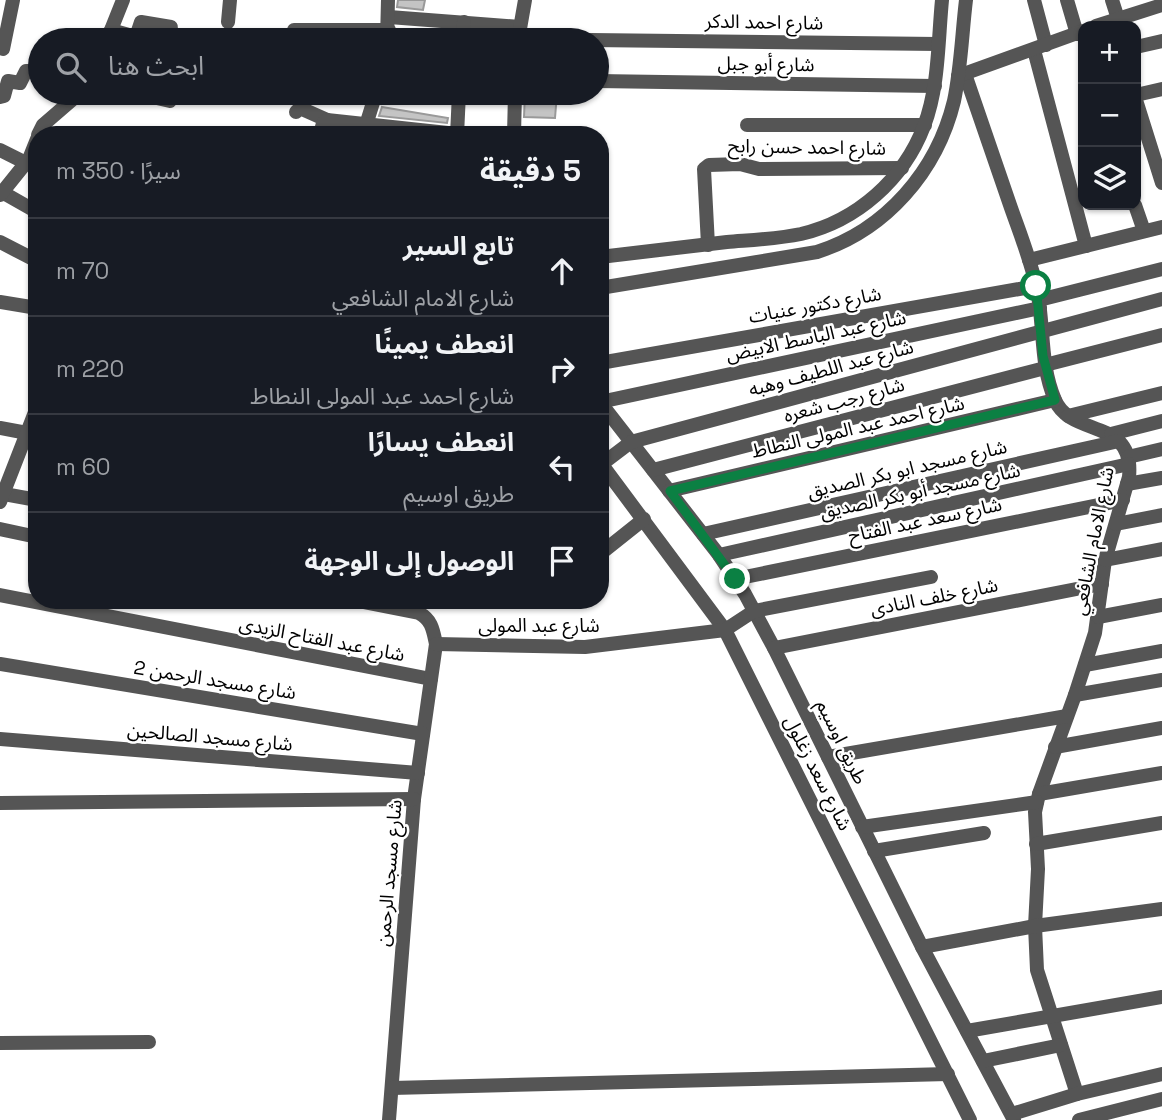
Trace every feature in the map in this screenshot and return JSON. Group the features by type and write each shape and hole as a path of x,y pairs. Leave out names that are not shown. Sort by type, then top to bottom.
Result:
{"street":[{"path":"3,49 13,0"},
{"path":"112,28 124,0"},
{"path":"228,22 230,0"},
{"path":"388,0 389,28"},
{"path":"609,256 799,234 833,223 878,194 902,168 925,125 934,91 942,0"},
{"path":"609,286 817,252 848,241 865,231 896,205 924,171 940,143 961,75 966,0"},
{"path":"1034,0 1040,48 1086,246"},
{"path":"1067,0 1078,28"},
{"path":"1112,0 1119,21"},
{"path":"519,28 520,2"},
{"path":"1122,21 1162,5"},
{"path":"139,28 141,22 171,27"},
{"path":"464,22 464,28"},
{"path":"400,28 464,22 492,28"},
{"path":"961,75 1078,37"},
{"name":"شارع احمد الدكر","path":"609,40 938,44"},
{"path":"1141,46 1162,41"},
{"path":"0,97 4,96 8,81 20,83 28,71"},
{"path":"961,75 1029,260 1038,298 1045,366 1055,400 1068,416 1115,438"},
{"name":"شارع أبو جبل","path":"609,81 934,91 954,100"},
{"path":"1141,95 1162,89"},
{"path":"43,126 66,105"},
{"path":"366,125 372,105"},
{"path":"457,126 458,105"},
{"path":"514,126 515,105"},
{"path":"296,112 300,108 327,120 376,126"},
{"path":"1141,114 1162,183"},
{"path":"322,126 327,120"},
{"path":"747,125 925,125"},
{"path":"0,150 26,163"},
{"path":"28,159 1,194 28,208"},
{"name":"شارع احمد حسن رابح","path":"708,245 704,169 709,164 740,164 759,169 902,168"},
{"path":"1137,210 1144,231"},
{"path":"1029,260 1162,227"},
{"path":"0,242 28,256"},
{"path":"691,247 694,272"},
{"path":"1038,298 1162,269"},
{"name":"شارع دكتور عنيات","path":"609,362 1038,298"},
{"name":"شارع عبد الباسط الابيض","path":"609,400 1038,298"},
{"name":"شارع عبد اللطيف وهبه","path":"631,442 1162,299"},
{"path":"0,302 28,307"},
{"name":"شارع رجب شعره","path":"653,470 1162,335"},
{"path":"1068,416 1162,393"},
{"name":"شارع احمد عبد المولى النطاط","path":"670,491 1055,400"},
{"name":"طريق اوسيم","path":"609,414 719,555 754,611 922,947 1013,1117"},
{"name":"شارع مسجد ابو بكر الصديق","path":"703,534 1115,438 1162,421"},
{"path":"0,428 28,439"},
{"name":"شارع الامام الشافعي","path":"1077,1094 1037,970 1035,926 1038,869 1035,823 1038,798 1085,665 1098,617 1105,560 1127,484 1129,460 1115,438"},
{"path":"28,441 17,459 1,499 28,500"},
{"path":"609,457 631,442"},
{"name":"شارع مسجد أبو بكر الصديق","path":"719,555 1129,460 1162,449"},
{"path":"0,458 17,459"},
{"name":"شارع سعد زغلول","path":"609,474 725,630 970,1120"},
{"path":"1127,484 1162,478"},
{"name":"شارع سعد عبد الفتاح","path":"735,579 1123,500"},
{"path":"1116,524 1162,515"},
{"path":"609,547 643,519"},
{"path":"0,530 28,535"},
{"path":"1105,560 1162,549"},
{"path":"725,630 754,611 931,577"},
{"name":"شارع خلف النادى","path":"774,648 1102,583"},
{"name":"شارع عبد الفتاح الزيدى","path":"0,596 28,601"},
{"path":"1098,617 1162,605"},
{"name":"شارع عبد الفتاح الزيدى","path":"68,609 431,679"},
{"path":"399,609 419,613 431,623 434,637"},
{"name":"شارع عبد المولى","path":"434,637 584,647 725,630"},
{"name":"شارع مسجد الرحمن","path":"389,1120 414,799 431,679 434,637"},
{"path":"1085,665 1162,651"},
{"name":"شارع مسجد الرحمن 2","path":"0,664 423,734"},
{"path":"1075,695 1162,680"},
{"path":"828,757 1067,716"},
{"path":"1055,747 1162,728"},
{"name":"شارع مسجد الصالحين","path":"0,739 418,773"},
{"path":"862,827 1038,798 1162,773"},
{"path":"0,803 414,799"},
{"path":"1036,844 1162,823"},
{"path":"874,851 984,833"},
{"path":"922,947 1035,926 1162,909"},
{"path":"967,1031 1162,998"},
{"path":"0,1043 149,1042"},
{"path":"983,1061 1060,1045"},
{"path":"392,1088 948,1074"},
{"path":"1013,1117 1077,1094 1162,1074"},
{"path":"1079,1120 1162,1099"}],"building":[{"path":"398,0 425,0 423,10 397,7"},
{"path":"524,105 556,105 555,118 524,117"},
{"path":"382,107 448,118 447,123 379,116"}],"route":[{"path":"735,579 670,491 1055,400 1043,356 1036,286"}]}
